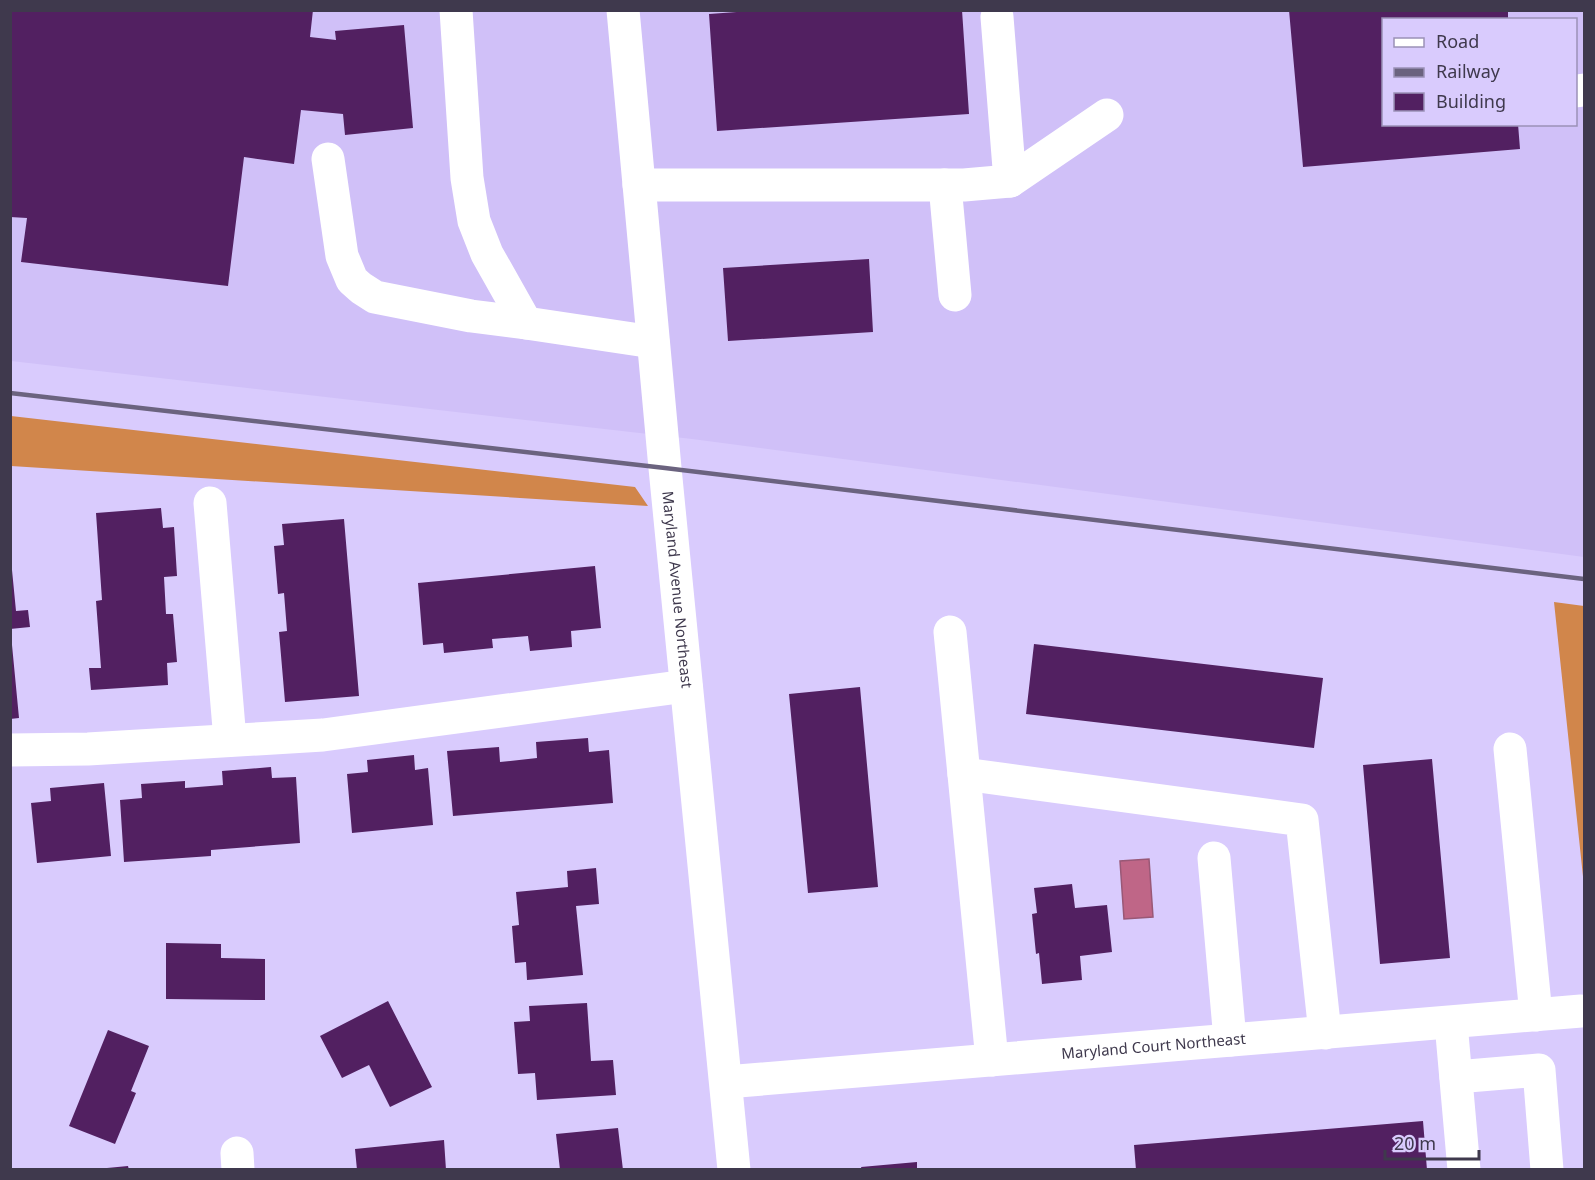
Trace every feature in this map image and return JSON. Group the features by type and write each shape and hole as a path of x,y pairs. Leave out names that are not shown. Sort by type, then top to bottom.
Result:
{"street":[{"path":"456,10 467,178 474,221 487,254 526,323"},
{"name":"Maryland Avenue Northeast","path":"623,10 734,1170"},
{"path":"997,17 1010,181"},
{"path":"639,185 964,185 1010,181 1107,116"},
{"path":"328,159 342,256 352,280 375,297 471,315 653,342"},
{"path":"945,185 955,295"},
{"path":"210,503 230,740"},
{"path":"950,632 992,1060"},
{"path":"10,750 88,749 323,735 686,686"},
{"path":"1510,749 1536,1015"},
{"path":"964,774 1302,820 1325,1033"},
{"path":"1214,858 1230,1040"},
{"name":"Maryland Court Northeast","path":"726,1082 1581,1011"},
{"path":"1451,1023 1464,1170"},
{"path":"1456,1077 1539,1070 1547,1170"}],"shaded area":[{"path":"11,11 1584,11 1584,557 692,439 11,361"},
{"path":"11,416 635,487 648,506 11,466"},
{"path":"1554,602 1584,606 1584,886"},
{"path":"1149,859 1153,917 1124,919 1120,861"}],"building":[{"path":"10,10 313,10 310,37 336,40 335,31 404,25 413,128 345,135 343,114 301,110 294,164 244,157 228,286 21,262 27,218 10,217"},
{"path":"765,10 962,10 969,114 717,131 709,14"},
{"path":"1289,10 1508,10 1508,18 1382,18 1382,126 1518,126 1520,149 1303,167"},
{"path":"869,259 873,332 728,341 723,268"},
{"path":"161,508 163,528 174,527 177,576 164,577 166,614 173,614 177,662 167,663 168,685 91,690 89,668 101,668 96,601 102,600 96,513"},
{"path":"344,519 359,696 285,702 279,632 287,631 284,593 278,594 274,546 284,545 282,524"},
{"path":"595,566 601,628 571,631 572,647 530,651 528,636 492,639 493,648 444,653 443,643 423,645 418,583"},
{"path":"10,570 12,570 16,611 28,610 30,627 10,629"},
{"path":"1034,644 1323,678 1314,748 1026,714"},
{"path":"10,645 12,645 19,718 10,719"},
{"path":"860,687 878,887 808,893 789,694"},
{"path":"588,738 589,752 609,750 613,803 453,816 447,751 499,747 500,762 537,758 536,742"},
{"path":"414,755 415,770 428,768 433,825 352,833 347,774 368,772 367,760"},
{"path":"1432,759 1450,958 1380,964 1363,765"},
{"path":"271,767 272,778 296,777 300,843 211,850 211,856 124,862 120,800 142,798 141,784 185,781 185,788 223,785 222,771"},
{"path":"104,783 111,856 37,863 31,803 51,801 50,788"},
{"path":"596,868 599,904 576,906 583,975 527,980 526,962 515,963 512,926 519,925 516,892 568,887 567,871"},
{"path":"1072,884 1075,908 1107,905 1112,952 1080,956 1082,980 1042,984 1032,914 1037,913 1034,888"},
{"path":"166,943 221,944 221,958 265,959 265,1000 166,999"},
{"path":"388,1001 432,1087 390,1107 369,1065 342,1078 320,1036"},
{"path":"587,1003 591,1061 613,1060 616,1095 537,1100 535,1073 518,1074 514,1022 530,1021 529,1006"},
{"path":"108,1030 149,1046 131,1091 136,1093 115,1144 69,1126"},
{"path":"1423,1121 1427,1170 1136,1170 1134,1145"},
{"path":"618,1128 623,1170 560,1170 556,1134"},
{"path":"444,1140 446,1170 357,1170 355,1149"},
{"path":"917,1162 917,1170 862,1170 861,1167"},
{"path":"128,1166 129,1170 107,1170 107,1168"}],"railway":[{"path":"10,393 665,468 1584,579"}]}
